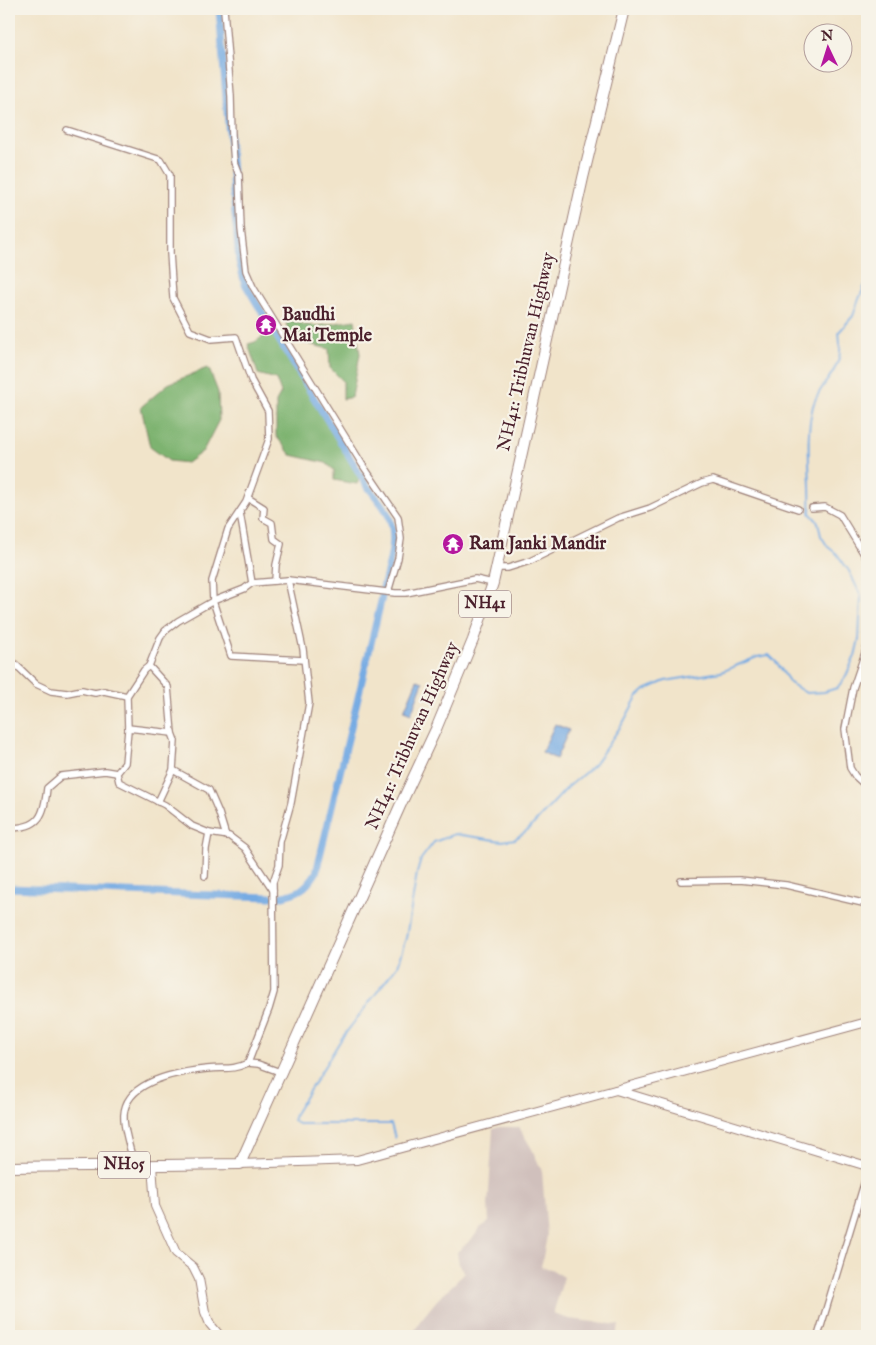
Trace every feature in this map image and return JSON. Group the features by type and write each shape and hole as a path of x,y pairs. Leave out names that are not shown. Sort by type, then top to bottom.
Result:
{"highway":[{"name":"NH41: Tribhuvan Highway","path":"240,1164 436,729 473,640 492,583 581,188 624,9"},
{"name":"NH05","path":"9,1167 240,1164"}],"main road":[{"name":"NH05","path":"240,1164 356,1160 867,1022"},
{"path":"616,1090 867,1166"},
{"path":"152,1165 155,1206 176,1253 193,1267 198,1279 205,1312 210,1324 220,1336"}],"street":[{"path":"224,9 234,162 239,175 246,271 261,302 362,464 398,517 401,539 398,558 388,592"},
{"path":"67,130 161,160 170,175 170,253 173,298 190,331 211,339 236,337 251,380 268,411 269,439 248,498 228,529 212,581 213,601 232,656 304,660"},
{"path":"496,568 508,568 530,561 618,518 650,508 702,483 713,480 798,509"},
{"path":"248,498 264,508 262,518 272,523 274,539 281,544 276,565 275,581"},
{"path":"812,508 825,507 840,515 867,559"},
{"path":"240,513 252,583"},
{"path":"117,773 125,763 128,696 144,670 150,666 160,638 165,630 213,601 244,589 252,583 288,580 406,593 475,579 492,583"},
{"path":"248,1063 274,992 273,890 279,864 280,842 291,803 309,703 297,615 288,580"},
{"path":"867,647 853,688 845,730 850,768 854,776 867,787"},
{"path":"9,655 12,661 36,684 51,691 67,693 82,690 95,693 104,691 128,696"},
{"path":"150,666 168,687 172,733 175,741 172,770 158,802"},
{"path":"128,728 172,733"},
{"path":"172,770 208,790 219,813 226,836"},
{"path":"9,828 25,827 38,820 45,809 47,788 61,776 105,771 117,773"},
{"path":"117,773 119,782 165,805 192,826 209,833 226,836 245,848 273,890"},
{"path":"205,876 209,833"},
{"path":"681,881 740,880 786,885 867,904"},
{"path":"134,1165 124,1118 127,1101 138,1088 184,1072 209,1069 235,1069 248,1063 258,1064 280,1072"},
{"path":"818,1336 867,1174"}],"shaded area":[{"path":"499,1127 519,1127 542,1171 547,1236 541,1267 551,1269 564,1277 553,1314 569,1319 619,1325 617,1336 411,1336 437,1300 465,1273 459,1264 457,1252 473,1238 480,1228 489,1222 488,1205 493,1129"}],"green space":[{"path":"286,319 306,325 318,326 355,320 360,354 352,397 343,399 343,381 330,368 329,349 288,339"},
{"path":"274,329 362,473 357,484 334,480 334,470 326,463 291,455 276,436 276,402 281,393 276,379 258,374 248,344 255,342"},
{"path":"207,368 218,392 219,420 203,451 187,463 169,461 150,447 141,407 168,384"}],"water":[{"path":"417,680 423,682 411,714 404,711"},
{"path":"555,724 569,730 556,759 542,752"}],"waterway":[{"path":"219,9 232,174"},
{"path":"232,179 239,261 245,284 367,486 384,508 390,520 393,539 392,549 383,588"},
{"path":"395,1138 391,1124 298,1124 293,1121 296,1112 342,1038 397,966 406,938 421,859 434,842 455,834 502,841 515,839 529,829 568,787 594,765 623,723 637,697 645,690 665,681 721,672 757,657 769,655 777,663 790,683 806,693 824,692 837,688 845,678 855,656 859,639 861,596 849,571 837,554 828,547 821,536 818,522 810,513 809,432 815,400 838,362 840,349 839,332 853,316 867,281"},
{"path":"279,897 300,890 316,873 383,593"},
{"path":"9,888 271,897"}],"place":[{"name":"Baudhi Mai Temple","path":"266,325"},
{"name":"Ram Janki Mandir","path":"453,544"}]}
